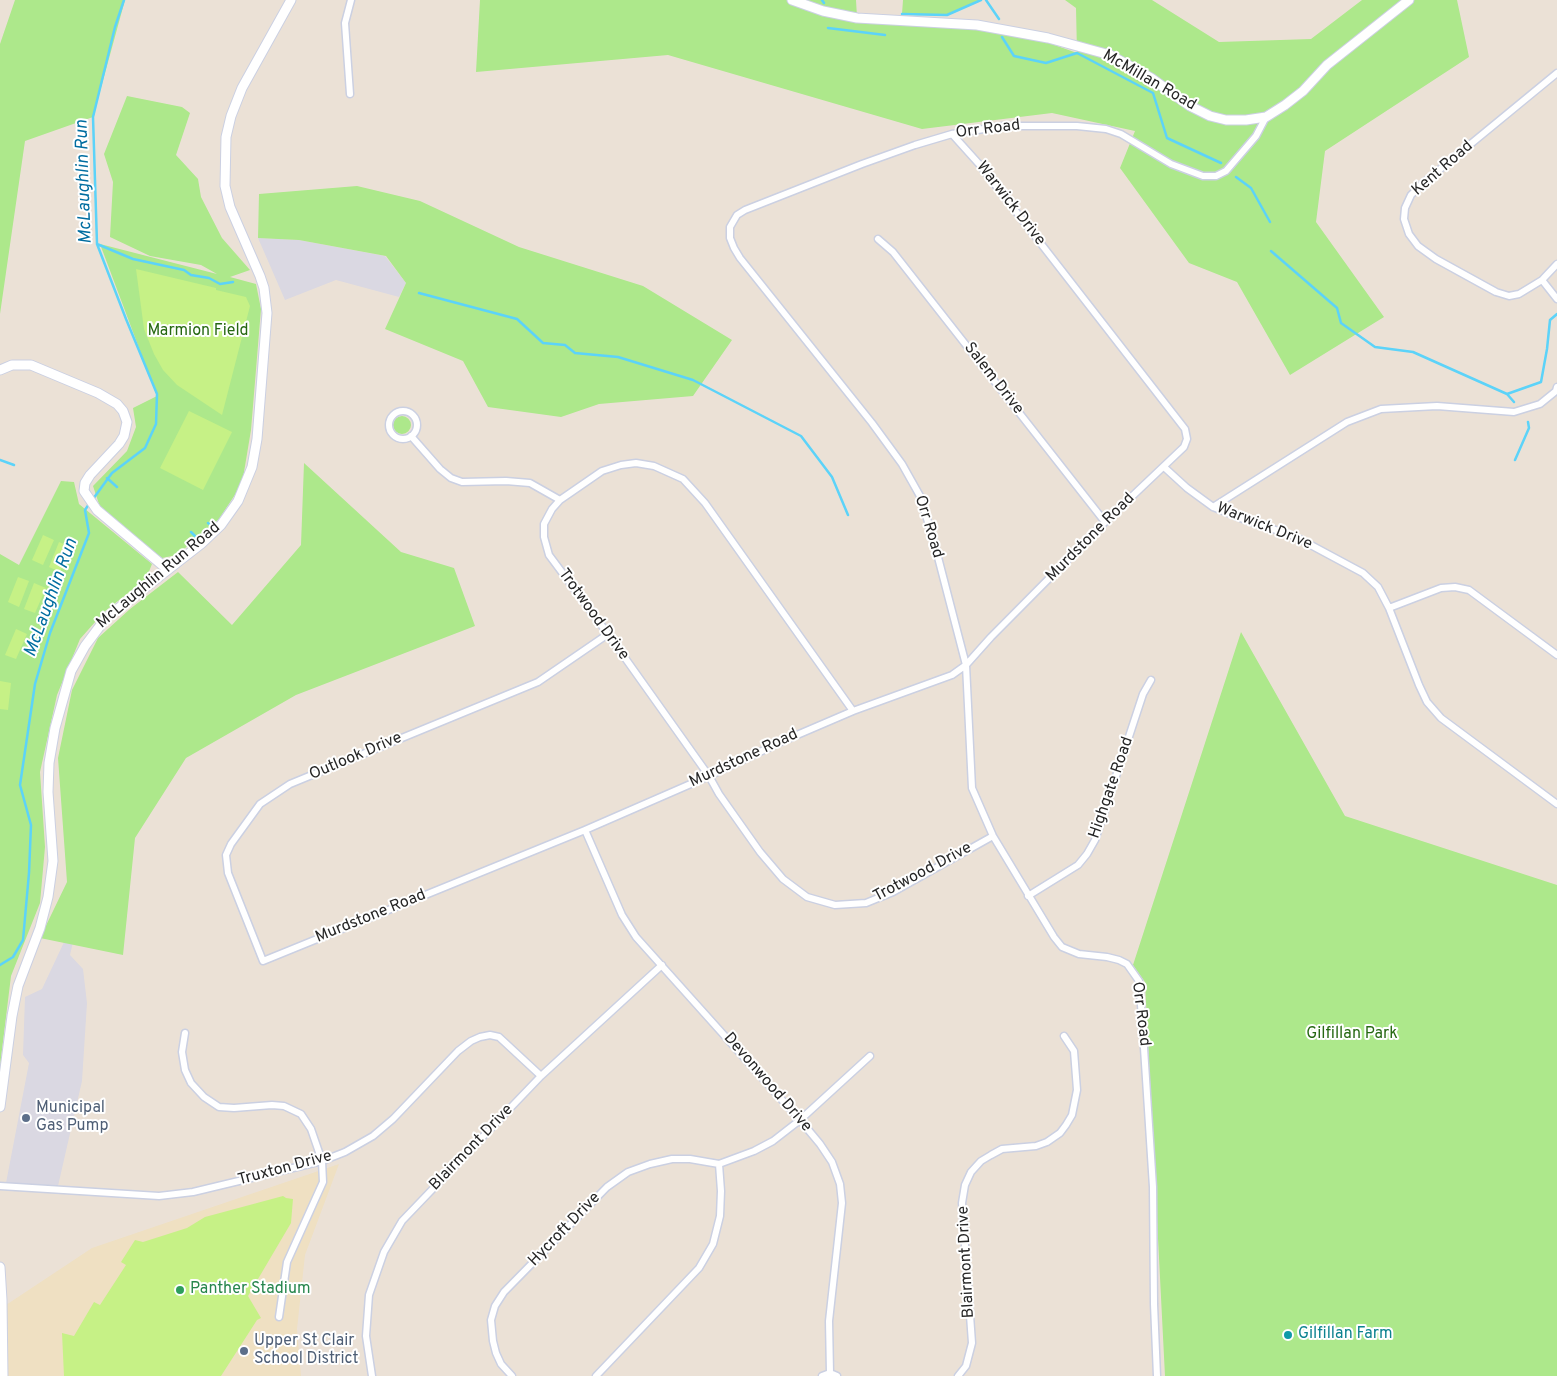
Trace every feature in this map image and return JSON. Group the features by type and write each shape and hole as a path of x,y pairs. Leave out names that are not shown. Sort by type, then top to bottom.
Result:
{"main road":[{"name":"McLaughlin Run Road","path":"0,1108 12,1016 18,986 45,912 51,878 53,862 48,776 51,743 65,689 78,657 97,628 115,610 210,536 231,512 243,492 254,456 267,313 260,276 230,207 225,186 226,137 231,116 242,88 291,0"},
{"name":"McMillan Road","path":"792,0 822,11 856,18 977,26 1048,38 1110,55 1151,78 1190,106 1210,116 1226,120 1266,117 1286,105 1303,91 1327,65 1409,0"},
{"path":"0,370 12,365 31,365 98,393 117,404 123,411 127,422 124,436 85,482 84,491 94,507 167,569"},
{"path":"0,1267 3,1376"}],"street":[{"path":"350,94 345,23 351,0"},
{"name":"Kent Road","path":"1542,280 1519,294 1509,296 1496,292 1436,259 1418,246 1409,234 1404,219 1405,208 1411,195 1422,184 1557,73"},
{"name":"Orr Road","path":"1157,1376 1153,1184 1138,981 1127,964 1107,957 1079,954 1062,947 1028,896 993,836 972,788 966,666 933,538 920,496 902,464 872,423 740,258 730,238 730,227 732,221 745,210 915,145 952,134 1004,126 1106,128 1127,137 1171,164 1203,176 1216,176 1226,171 1250,142 1266,117"},
{"name":"Warwick Drive","path":"952,134 979,164 1185,429 1187,439 1184,447 1164,467 1187,488 1213,507 1294,536 1363,573 1378,587 1389,608 1427,702 1441,718 1557,804"},
{"name":"Salem Drive","path":"878,240 890,248 1105,522"},
{"path":"1557,264 1542,280 1557,299"},
{"path":"1213,507 1347,422 1381,409 1437,406 1514,412 1540,404 1556,391 1557,387"},
{"path":"402,411 413,416 416,420 416,429 411,436 402,439 391,432 389,423 393,415 402,411"},
{"path":"411,436 440,469 451,478 462,482 506,481 530,483 560,500"},
{"name":"Trotwood Drive","path":"854,711 704,503 683,479 654,466 636,463 621,465 602,471 560,500 552,509 544,524 544,536 549,555 709,776 718,794 760,852 783,879 807,897 835,905 866,903 893,892 993,836"},
{"name":"Murdstone Road","path":"263,961 585,830 709,776 783,740 854,711 952,675 966,666 991,637 1105,522 1164,467"},
{"path":"1389,608 1441,588 1455,587 1469,590 1557,655"},
{"name":"Outlook Drive","path":"263,961 228,873 226,855 231,844 260,804 290,784 538,682 608,634"},
{"name":"Highgate Road","path":"1028,896 1078,865 1095,840 1143,694 1151,680"},
{"name":"Devonwood Drive","path":"585,830 622,915 636,937 800,1120 832,1162 840,1184 842,1203 829,1321 830,1373"},
{"name":"Blairmont Drive","path":"372,1376 366,1336 369,1295 384,1252 402,1221 541,1076 662,966"},
{"path":"184,1033 182,1052 185,1070 191,1083 204,1098 220,1107 284,1106 300,1114 311,1128 322,1161 323,1182 287,1262 279,1317"},
{"name":"Truxton Drive","path":"0,1186 159,1196 193,1192 322,1161 345,1152 373,1136 393,1119 458,1052 480,1036 490,1035 499,1037 541,1076"},
{"name":"Blairmont Drive","path":"958,1376 966,1366 972,1343 962,1203 965,1185 971,1172 981,1161 991,1155 1002,1149 1036,1146 1047,1142 1060,1133 1066,1125 1072,1115 1077,1090 1074,1051 1064,1036"},
{"path":"596,1376 699,1268 713,1244 720,1216 719,1164 773,1142 870,1056"},
{"name":"Hycroft Drive","path":"512,1376 501,1364 494,1347 491,1320 504,1292 607,1187 628,1172 650,1164 672,1160 690,1159 719,1164"},
{"path":"822,1376 830,1373 837,1376"}],"shaded area":[{"path":"258,238 299,240 385,256 406,283 399,297 336,280 285,300"},
{"path":"65,940 73,942 70,955 83,969 87,1003 82,1081 58,1186 6,1183 29,1063 23,1055 25,997 42,989"},
{"path":"339,1164 305,1255 297,1329 301,1376 7,1376 6,1305 92,1248"}],"green space":[{"path":"15,0 125,0 93,117 25,141 0,314 0,44"},
{"path":"480,0 856,0 857,17 1021,33 1077,53 1076,8 1065,0 1152,0 1219,42 1311,39 1362,0 1457,0 1469,57 1325,151 1316,222 1384,317 1290,375 1237,282 1189,263 1120,168 1135,131 1052,113 922,129 668,55 476,72"},
{"path":"903,0 981,0 947,15 902,14"},
{"name":"Marmion Field","path":"127,96 182,107 190,113 176,155 198,179 201,197 222,238 250,270 230,277 256,284 261,309 251,430 242,484 219,519 177,555 162,558 101,510 93,486 127,451 136,427 133,408 157,396 100,244 217,274 201,265 150,256 110,237 113,182 104,154"},
{"path":"357,186 420,201 519,247 643,286 732,340 693,396 599,404 561,417 488,407 463,361 385,329 406,283 386,256 299,240 258,238 259,194"},
{"path":"136,269 246,297 250,306 222,415 177,385 163,370 144,329"},
{"path":"189,411 232,432 203,490 160,468"},
{"path":"402,416 408,419 411,425 408,431 402,434 396,431 393,425 396,419"},
{"path":"304,463 401,552 454,568 475,626 296,695 186,758 135,838 123,955 40,938 67,882 58,758 72,690 98,638 130,609 178,572 232,625 301,545"},
{"path":"61,481 74,482 79,504 152,564 146,579 104,612 80,639 57,695 40,772 45,847 40,903 11,976 0,1066 0,554 19,565"},
{"path":"43,535 54,540 43,565 32,560"},
{"path":"59,542 70,547 60,572 49,567"},
{"path":"18,577 29,581 19,607 8,602"},
{"path":"34,583 46,588 35,613 24,609"},
{"path":"16,629 27,634 16,659 5,655"},
{"name":"Gilfillan Park","path":"1241,632 1345,816 1557,885 1557,1376 1165,1376 1145,982 1133,965"},
{"path":"0,681 11,683 8,710 0,709"},
{"name":"Panther Stadium","path":"283,1196 293,1199 291,1223 248,1296 261,1318 257,1320 221,1376 64,1376 62,1333 74,1336 94,1302 100,1305 126,1265 121,1262 135,1240 143,1242 187,1228 205,1217"}],"waterway":[{"name":"McLaughlin Run","path":"93,499 112,473 145,448 156,424 157,394 97,244 93,117 115,27 124,0"},
{"path":"902,14 947,15 981,0"},
{"path":"986,0 999,19"},
{"path":"828,28 885,35"},
{"path":"1002,37 1014,56 1046,63 1077,53 1153,93 1167,138 1221,163"},
{"path":"1236,177 1251,188 1270,222"},
{"path":"97,244 133,259 184,270 191,275 209,278 220,284 233,282"},
{"path":"1271,251 1337,308 1341,323 1375,347 1413,352 1507,394 1541,382 1550,320 1557,314"},
{"path":"419,293 517,319 543,343 565,345 575,353 618,357 693,380 801,436 832,477 848,515"},
{"path":"1507,394 1514,402"},
{"path":"1515,460 1529,428 1528,422"},
{"path":"0,460 14,465"},
{"path":"107,478 117,487"},
{"name":"McLaughlin Run","path":"0,965 13,957 23,940 31,825 20,785 35,684 50,633 89,533 85,510 89,504"},
{"path":"208,523 212,526"},
{"path":"191,532 198,539"}],"place":[{"name":"Municipal Gas Pump","path":"26,1118"},
{"name":"Panther Stadium","path":"180,1290"},
{"name":"Gilfillan Farm","path":"1288,1335"},
{"name":"Upper St Clair School District","path":"244,1351"}]}
